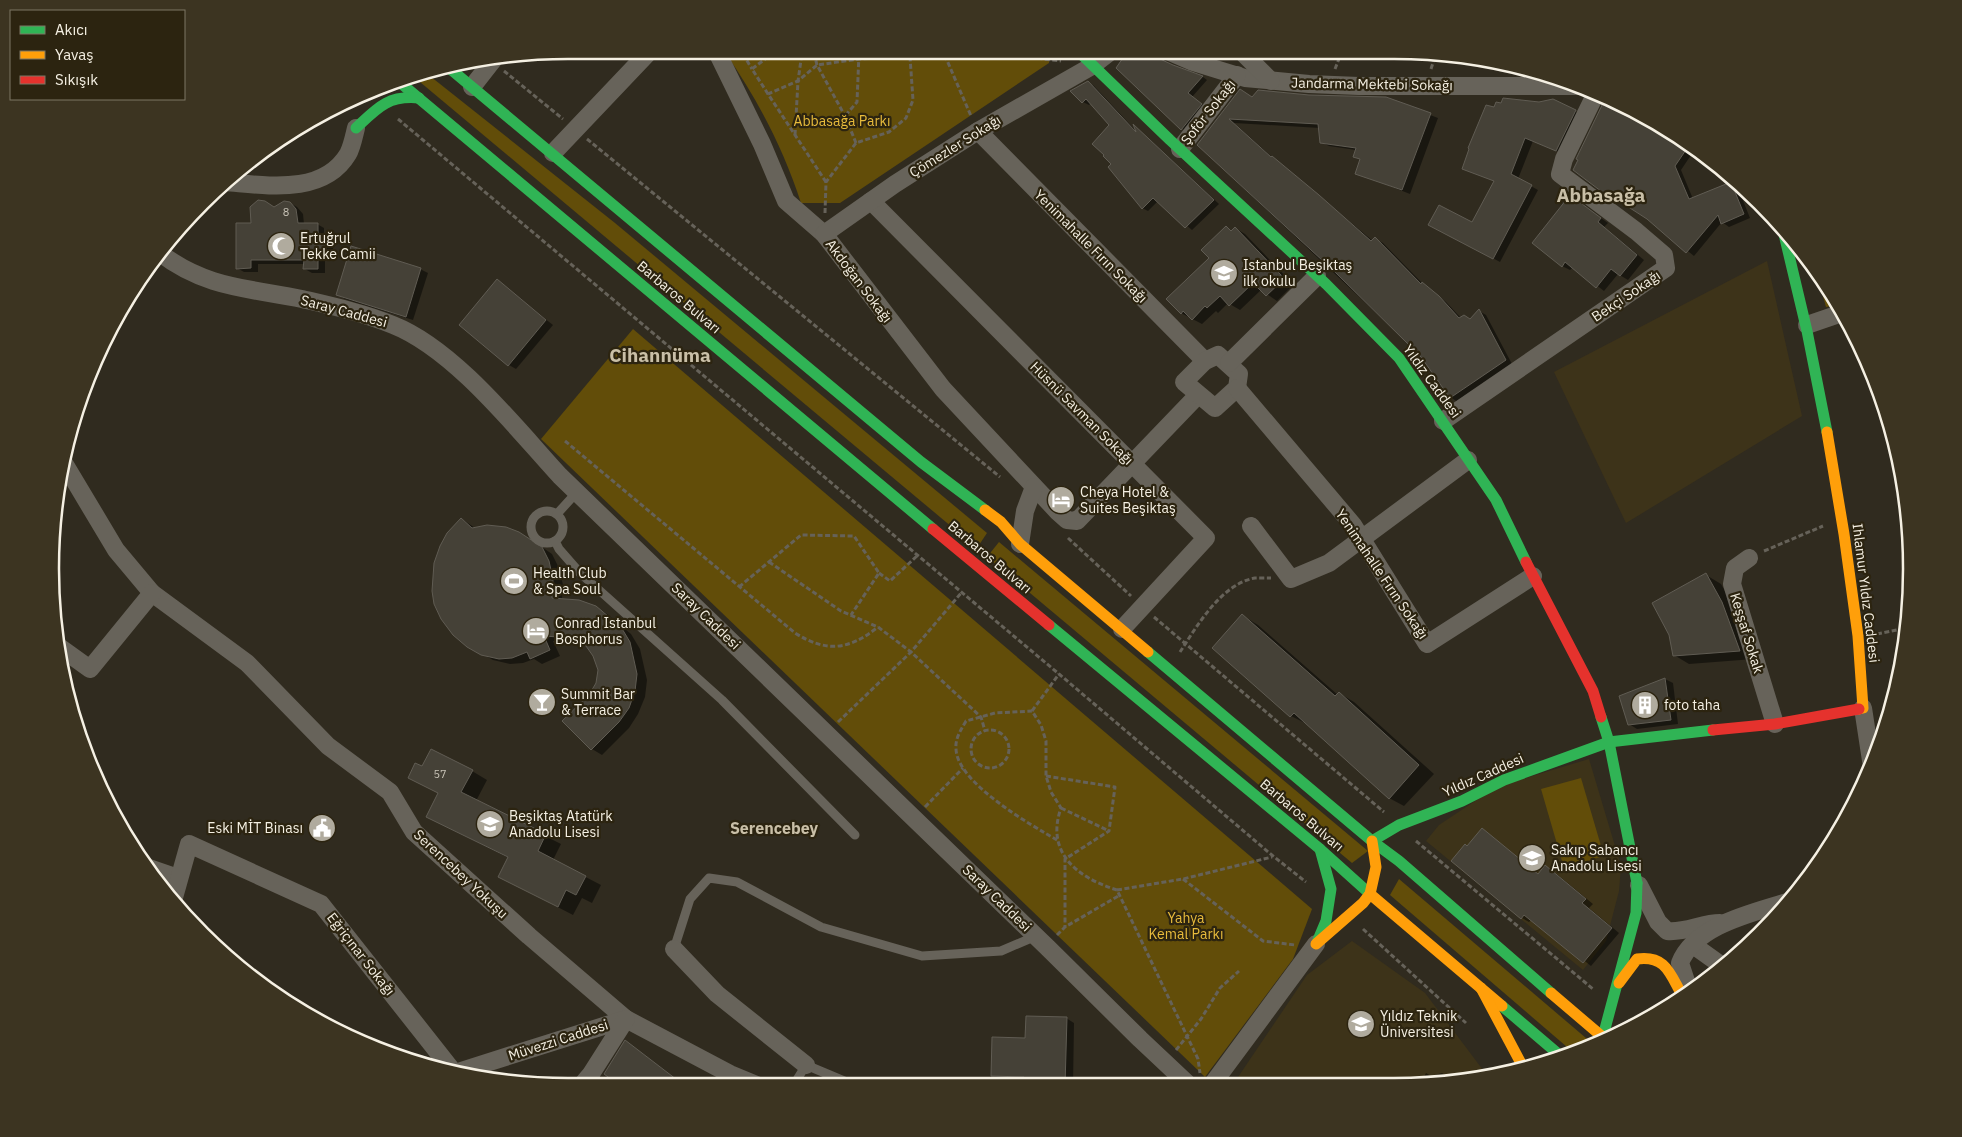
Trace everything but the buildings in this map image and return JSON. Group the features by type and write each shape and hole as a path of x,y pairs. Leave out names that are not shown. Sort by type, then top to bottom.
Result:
{"main road":[{"name":"Yıldız Caddesi","path":"1086,59 1317,276 1399,358 1496,500 1532,576 1593,692 1609,742 1637,883 1636,913 1606,1032"},
{"name":"Barbaros Bulvarı","path":"454,72 554,153 921,462 1001,522 1020,544 1403,865 1598,1035"},
{"name":"Barbaros Bulvarı","path":"404,86 980,568 1320,848 1370,894 1555,1052"},
{"path":"356,128 381,105 394,98 407,96 418,98"},
{"path":"356,128 366,104"},
{"name":"Ihlamur Yıldız Caddesi","path":"1786,244 1807,325 1830,442 1858,638 1863,708"},
{"path":"1609,742 1647,736 1775,724 1863,708"},
{"name":"Yıldız Caddesi","path":"1372,840 1399,825 1462,801 1504,780 1609,742"},
{"path":"1316,944 1370,894 1376,866 1372,840"},
{"path":"1316,944 1326,921 1331,889 1320,848"},
{"path":"1617,987 1638,959 1647,956 1658,959 1664,964 1679,990"},
{"path":"1481,988 1520,1062"}],"street":[{"path":"554,153 641,59"},
{"name":"Akdoğan Sokağı","path":"720,59 762,144 786,201 824,234 943,389 1034,487 1068,520 1077,521 1133,464"},
{"name":"Çömezler Sokağı","path":"824,234 978,131 1101,59"},
{"name":"Jandarma Mektebi Sokağı","path":"1186,59 1246,78 1359,86 1542,81"},
{"path":"1249,59 1271,80"},
{"path":"472,87 489,65"},
{"name":"Şoför Sokağı","path":"1180,149 1236,75"},
{"name":"Bekçi Sokağı","path":"1443,421 1666,268 1664,255 1636,231 1560,174 1564,160 1593,100"},
{"path":"235,183 275,185 309,184 332,171 348,154 356,128"},
{"name":"Yenimahalle Fırın Sokağı","path":"978,131 1205,361"},
{"name":"Hüsnü Savman Sokağı","path":"871,201 1206,538 1122,629"},
{"name":"Saray Caddesi","path":"166,256 192,274 208,280 302,299 363,315 395,326 425,343 452,363 487,395 560,476 1165,1063 1191,1078"},
{"path":"1229,363 1317,276"},
{"path":"1807,325 1836,315"},
{"path":"1218,354 1229,363 1239,374 1237,388 1215,408 1184,382 1205,361 1218,354"},
{"name":"Yenimahalle Fırın Sokağı","path":"1237,388 1353,525 1427,644 1532,576"},
{"path":"1133,464 1198,395"},
{"path":"1250,526 1292,579 1328,563 1468,460"},
{"name":"Serencebey Yokuşu","path":"69,471 116,550 152,593 247,663 328,746 390,792 414,832 529,936 626,1019 740,1078"},
{"path":"1020,544 1026,511 1034,487"},
{"name":"Keşşaf Sokak","path":"1749,558 1735,568 1732,584 1775,724"},
{"path":"66,652 90,669 152,593"},
{"path":"1863,708 1869,750"},
{"name":"Eğriçınar Sokağı","path":"175,892 188,844 321,904 447,1063"},
{"path":"159,871 178,878"},
{"path":"1637,883 1658,922 1667,931 1676,932 1706,923 1724,923"},
{"path":"1688,984 1680,963 1684,953 1724,923 1777,905"},
{"path":"1204,1078 1316,944"},
{"path":"1693,945 1717,962"},
{"path":"674,949 717,994 806,1065"},
{"path":"588,1078 626,1019"},
{"name":"Müvezzi Caddesi","path":"470,1068 626,1019"}],"lane":[{"path":"557,514 577,492"},
{"path":"542,512 557,514 562,523 562,533 555,541 545,543 540,541 531,528 534,518 542,512"},
{"path":"555,541 562,554 580,573 722,700 855,835"},
{"path":"674,949 690,899 709,878 737,882 821,927 922,956 1001,951 1036,936"},
{"path":"798,1078 806,1065 837,1078"}],"path":[{"path":"746,59 826,182"},
{"path":"752,69 766,59"},
{"path":"795,135 801,59"},
{"path":"816,59 845,116 856,143"},
{"path":"768,94 798,81 817,65 859,59 858,102 845,116"},
{"path":"824,234 826,182 856,143 889,132 906,118 913,100 910,59"},
{"path":"946,59 978,131"},
{"path":"501,63 575,130 1005,482"},
{"path":"391,113 1308,884"},
{"path":"565,441 794,634 811,643 831,647 848,645 864,638 878,627"},
{"path":"1749,558 1842,517"},
{"path":"739,587 800,535 854,536 879,573 890,581 918,555"},
{"path":"1067,537 1142,607 1384,813"},
{"path":"769,562 841,611 878,627 911,652 980,717 985,731"},
{"path":"851,615 879,573"},
{"path":"1168,669 1207,611 1234,587 1255,578 1292,579"},
{"path":"826,732 911,652 962,592"},
{"path":"1858,638 1900,629"},
{"path":"1032,711 1059,674"},
{"path":"1032,711 995,713 966,721 958,735 956,751 963,768 980,787 1025,822 1057,840"},
{"path":"1032,711 1046,741 1046,776 1061,808 1109,831"},
{"path":"985,731 999,733 1007,742 1008,754 1001,764 996,767 983,767 974,759 972,753 973,741 985,731"},
{"path":"914,818 963,768"},
{"path":"1046,776 1115,787 1109,831 1065,859"},
{"path":"1061,808 1056,821 1057,840 1065,859 1065,928"},
{"path":"1411,836 1594,990"},
{"path":"1065,859 1080,873 1097,884 1118,890 1183,879 1273,856"},
{"path":"1183,879 1263,941 1309,947 1316,944"},
{"path":"1118,890 1198,1059 1200,1078"},
{"path":"1057,935 1065,928 1120,895"},
{"path":"1348,915 1466,1023"},
{"path":"1165,1063 1201,1019 1220,988 1239,971"},
{"path":"1621,1014 1629,1021"}],"shaded area":[{"path":"1767,261 1802,416 1626,523 1554,372"},
{"name":"Sakıp Sabancı Anadolu Lisesi","path":"1589,759 1621,866 1619,891 1606,941 1583,970 1426,841 1439,825 1496,787"},
{"name":"Yıldız Teknik Üniversitesi","path":"1352,941 1425,993 1483,1070 1427,1077 1237,1078 1307,975"}],"green space":[{"name":"Abbasağa Parkı","path":"729,59 1049,59 1049,63 840,203 801,203 787,164 749,89"},
{"path":"431,78 435,80 615,223 987,533 977,548 420,82"},
{"path":"1822,294 1830,306 1826,307"},
{"name":"Yahya Kemal Parkı","path":"633,329 1312,909 1293,959 1205,1077 541,439"},
{"path":"999,542 1368,851 1352,863 987,557"},
{"path":"1581,778 1604,856 1564,868 1541,789"},
{"path":"1399,879 1588,1039 1567,1047 1390,895"}],"traffic: fast":[{"path":"1086,59 1170,140 1326,284 1399,358 1496,500 1526,562"},
{"path":"454,72 921,462 985,510"},
{"path":"404,86 933,529"},
{"path":"356,128 370,114 384,104 399,99 419,98"},
{"path":"1786,243 1807,331 1827,432"},
{"path":"1049,625 1320,849 1370,894"},
{"path":"1148,652 1372,841 1399,861 1551,993"},
{"path":"1601,717 1609,742 1637,883"},
{"path":"1372,841 1399,825 1462,801 1504,780 1609,742 1713,730"},
{"path":"1318,940 1326,921 1331,889 1320,849"},
{"path":"1604,1032 1636,913 1637,883"},
{"path":"1502,1006 1555,1052"}],"traffic: slow":[{"path":"1827,432 1858,636 1863,708 1859,709"},
{"path":"985,510 1001,522 1020,544 1148,652"},
{"path":"1316,944 1363,903 1370,894 1376,867 1372,841"},
{"path":"1370,894 1502,1006"},
{"path":"1619,983 1637,959 1647,959 1661,963 1670,973 1679,990"},
{"path":"1481,988 1520,1062"},
{"path":"1551,993 1600,1034"}],"traffic: jam":[{"path":"933,529 1049,625"},
{"path":"1526,562 1593,691 1601,717"},
{"path":"1713,730 1775,724 1859,709"}],"place":[{"name":"Ertuğrul Tekke Camii","path":"281,246"},
{"name":"Istanbul Beşiktaş ilk okulu","path":"1224,273"},
{"name":"Cheya Hotel & Suites Beşiktaş","path":"1061,500"},
{"name":"Health Club & Spa Soul","path":"514,581"},
{"name":"Conrad Istanbul Bosphorus","path":"536,631"},
{"name":"Summit Bar & Terrace","path":"542,702"},
{"name":"foto taha","path":"1645,705"},
{"name":"Beşiktaş Atatürk Anadolu Lisesi","path":"490,824"},
{"name":"Eski MİT Binası","path":"322,828"},
{"name":"Sakıp Sabancı Anadolu Lisesi","path":"1532,858"},
{"name":"Yıldız Teknik Üniversitesi","path":"1361,1024"}],"district":[{"name":"Abbasağa","path":"1601,195"},
{"name":"Cihannüma","path":"660,355"},
{"name":"Serencebey","path":"774,828"}]}
